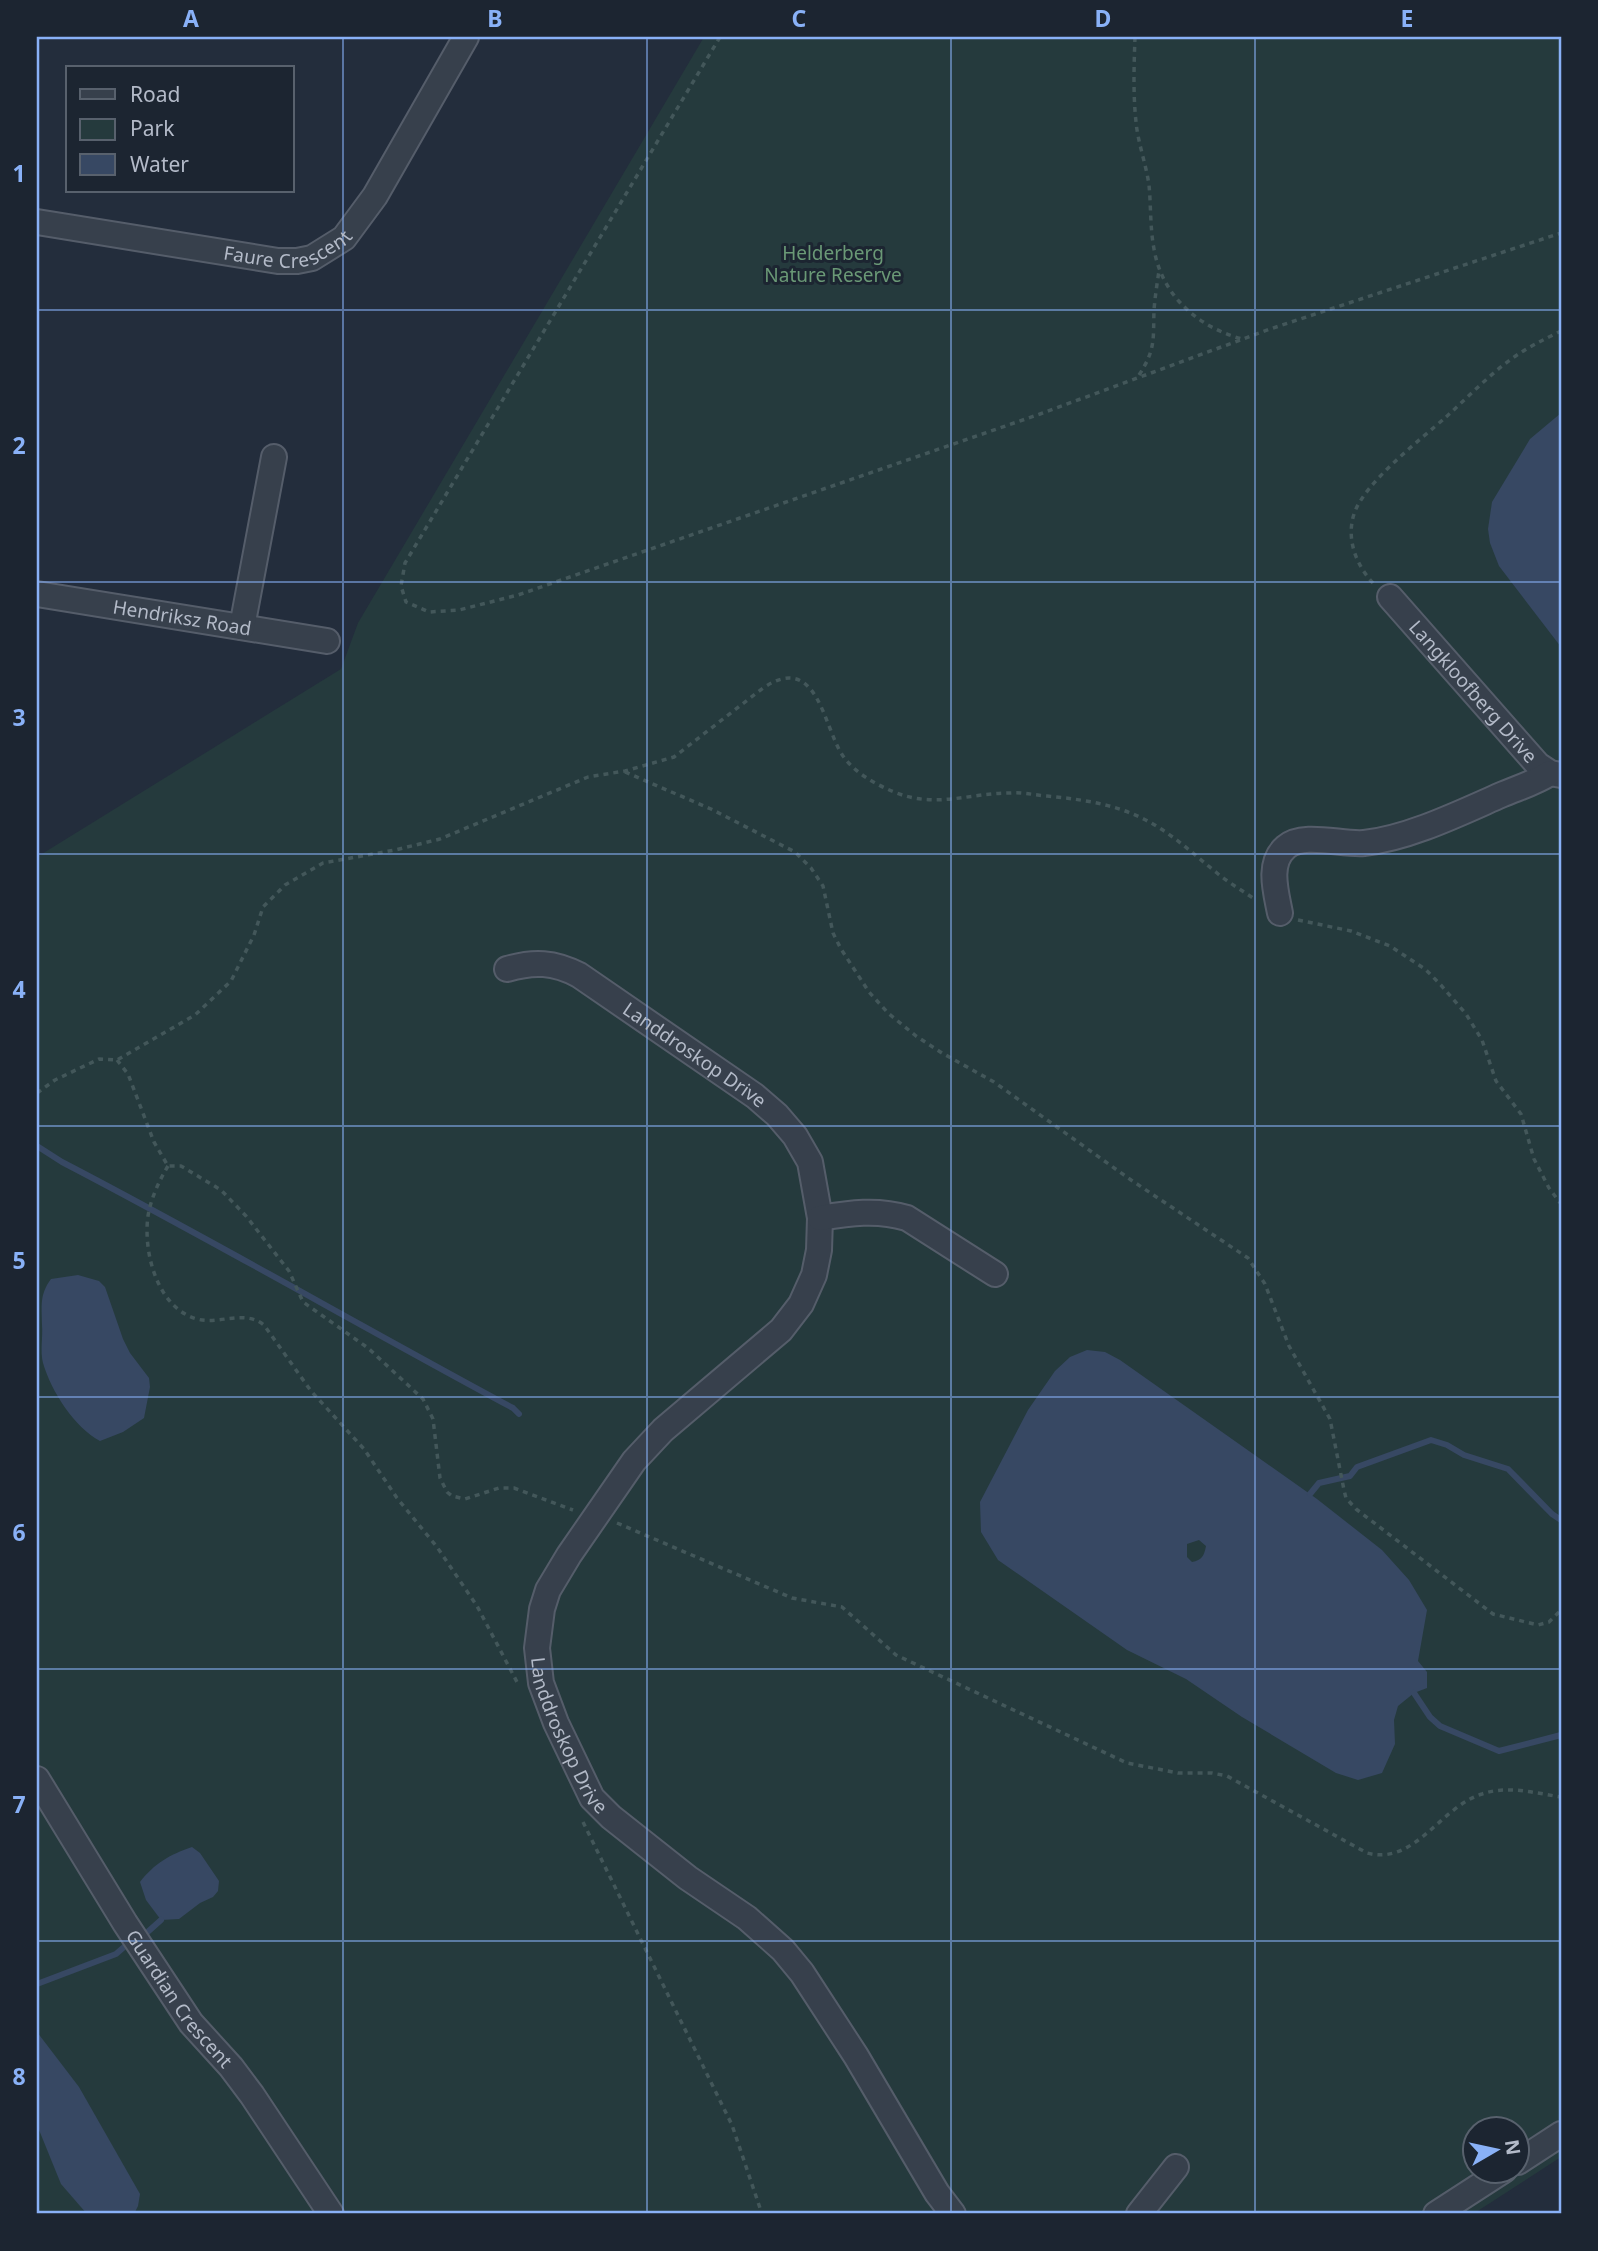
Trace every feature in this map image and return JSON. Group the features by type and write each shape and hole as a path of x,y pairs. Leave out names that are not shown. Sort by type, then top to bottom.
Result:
{"street":[{"name":"Faure Crescent","path":"37,222 278,261 312,258 344,238 375,196 467,37"},
{"path":"242,627 274,457"},
{"name":"Hendriksz Road","path":"37,594 327,641"},
{"name":"Langkloofberg Drive","path":"1390,597 1522,748 1538,765 1555,774"},
{"path":"1280,913 1274,878 1276,862 1281,851 1289,844 1303,839 1363,843 1386,839 1458,814 1555,774"},
{"name":"Landdroskop Drive","path":"507,969 528,963 544,963 563,967 579,975 755,1096 777,1115 795,1136 810,1162 820,1218 819,1250 814,1275 801,1304 780,1330 722,1378 642,1451 569,1555 548,1590 542,1609 537,1648 541,1683 546,1700 592,1798 688,1878 747,1918 783,1950 802,1973 842,2035 937,2193 953,2214"},
{"path":"820,1218 854,1212 893,1214 907,1218 995,1274"},
{"name":"Guardian Crescent","path":"37,1779 125,1923 191,2023 253,2095 331,2214"},
{"path":"1532,2152 1561,2134"},
{"path":"1139,2214 1177,2167"},
{"path":"1436,2214 1483,2184"}],"path":[{"path":"719,37 405,563 401,586 406,602 429,612 459,610 518,595 1040,414 1270,329 1561,233"},
{"path":"1135,37 1133,85 1136,125 1149,185 1154,250 1159,269 1188,312 1204,325 1244,340"},
{"path":"1138,377 1152,351 1159,269"},
{"path":"1390,597 1367,576 1353,548 1352,521 1362,497 1390,467 1498,370 1529,347 1561,331"},
{"path":"37,1093 55,1080 99,1059 117,1060 195,1015 231,981 254,935 263,907 285,885 323,863 440,839 588,777 625,772 674,757 771,683 788,679 805,684 818,697 836,744 847,761 876,784 899,794 936,801 1009,793 1078,799 1125,810 1159,828 1257,901 1304,923 1352,931 1390,946 1425,969 1466,1014 1482,1040 1496,1081 1521,1114 1541,1174 1561,1204"},
{"path":"625,772 711,809 795,852 811,868 823,887 833,933 841,949 869,992 888,1013 916,1036 995,1082 1131,1180 1248,1258 1265,1284 1289,1346 1324,1406 1333,1431 1346,1498 1356,1509 1493,1614 1538,1625 1549,1622 1561,1610"},
{"path":"117,1060 128,1074 154,1142 168,1166"},
{"path":"168,1166 152,1200 147,1228 151,1260 168,1300 183,1314 193,1318 251,1318 264,1325 304,1381 364,1449 397,1498 437,1547 477,1606 521,1690"},
{"path":"168,1166 181,1166 221,1190 246,1216 289,1271 298,1294 309,1307 368,1348 423,1399 433,1419 440,1478 446,1492 453,1496 465,1499 499,1488 514,1488 618,1523 792,1598 842,1607 896,1655 1127,1763 1178,1773 1205,1772 1227,1776 1367,1853 1385,1856 1401,1851 1465,1802 1491,1791 1510,1789 1561,1797"},
{"path":"582,1819 732,2125 761,2214"}],"green space":[{"name":"Helderberg Nature Reserve","path":"704,37 1561,37 1561,2157 1532,2176 1532,2114 1462,2114 1462,2184 1519,2184 1473,2214 37,2214 37,857 341,669 358,623"}],"water":[{"path":"1561,413 1561,647 1499,566 1488,529 1492,502 1530,439"},
{"path":"78,1275 99,1281 105,1287 123,1339 149,1378 150,1387 144,1418 123,1432 100,1441 82,1427 65,1408 52,1385 42,1358 42,1307 45,1290 51,1279"},
{"path":"1087,1350 1105,1352 1120,1360 1317,1499 1382,1550 1409,1580 1427,1610 1418,1661 1427,1672 1427,1688 1414,1693 1398,1706 1394,1720 1395,1744 1382,1773 1358,1780 1336,1773 1242,1717 1186,1679 1127,1650 998,1560 981,1532 980,1502 1028,1410 1055,1371 1070,1357","holes":["1199,1540 1206,1546 1200,1559 1192,1562 1187,1557 1187,1544"]},
{"path":"192,1847 200,1853 219,1881 218,1891 179,1919 161,1920 146,1900 140,1882 163,1860"},
{"path":"37,2032 79,2087 140,2194 134,2214 87,2214 61,2184 37,2125"}],"waterway":[{"path":"37,1146 513,1408 519,1414"},
{"path":"1310,1494 1319,1483 1350,1476 1357,1467 1431,1440 1464,1455 1508,1469 1561,1520"},
{"path":"1414,1693 1430,1717 1440,1726 1499,1751 1561,1735"},
{"path":"142,1937 161,1920"},
{"path":"37,1984 116,1954 124,1947"}]}
